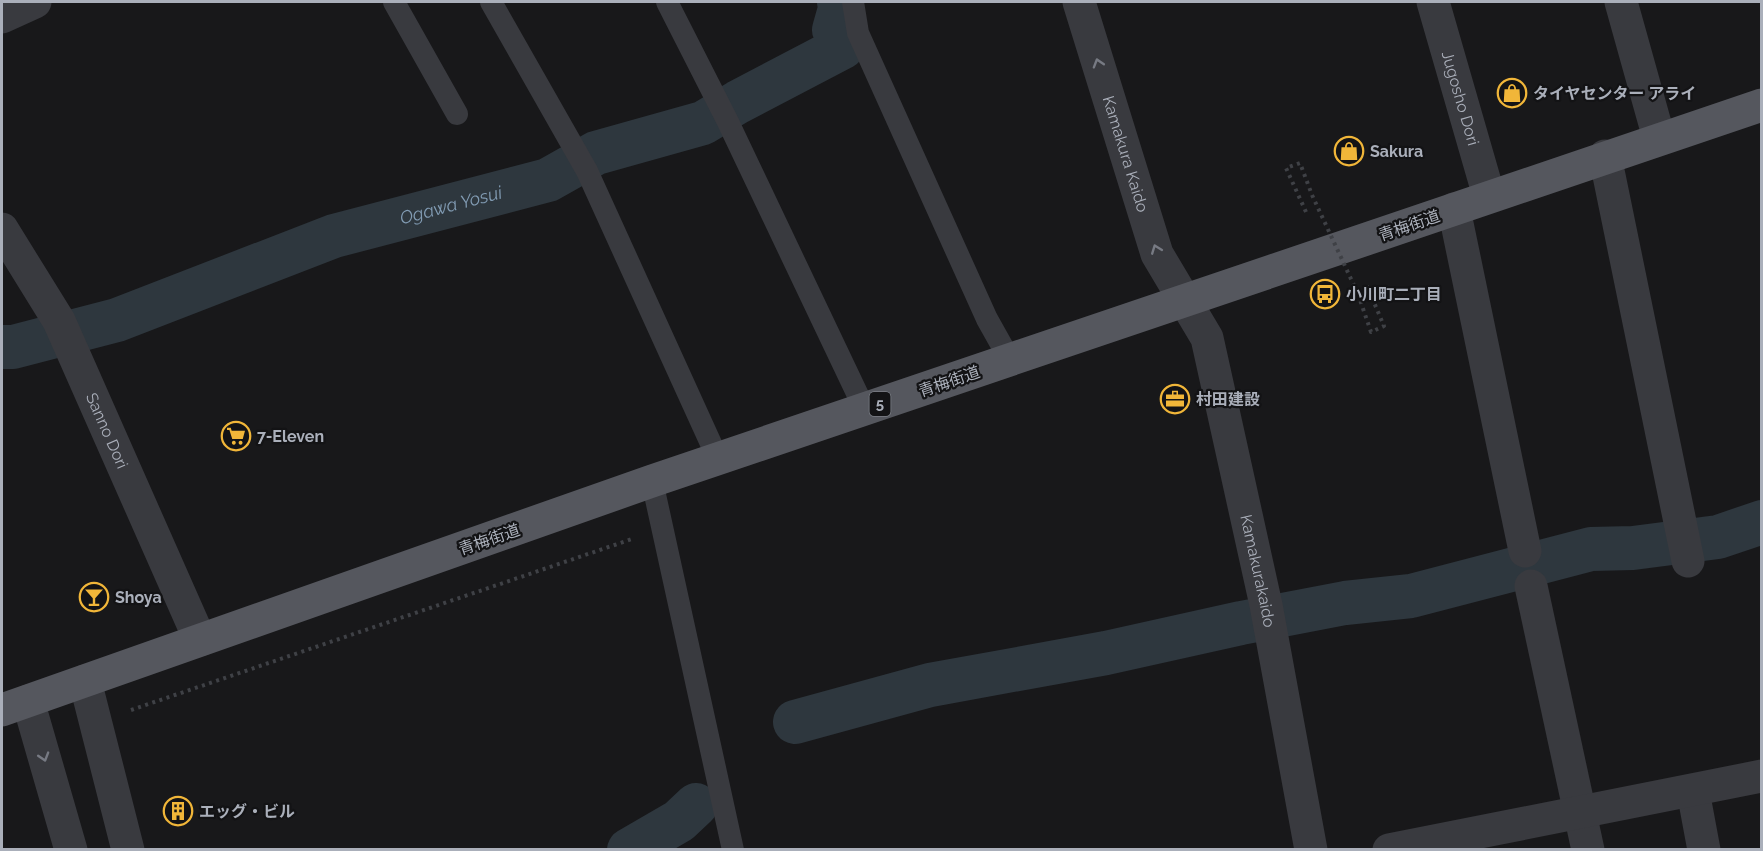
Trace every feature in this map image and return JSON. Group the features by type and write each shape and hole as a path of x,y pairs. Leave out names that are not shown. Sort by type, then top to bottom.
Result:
{"main road":[{"name":"青梅街道","path":"15,705 652,481 1761,105"}],"street":[{"name":"Kamakura Kaido","path":"1079,2 1157,254 1184,300"},
{"name":"Jugosho Dori","path":"1433,2 1490,196"},
{"path":"1622,2 1659,138"},
{"path":"1605,156 1688,561"},
{"path":"1454,209 1525,550"},
{"name":"Sanno Dori","path":"2,229 59,321 200,640"},
{"name":"Kamakurakaido","path":"1184,300 1207,338 1266,605 1311,849"},
{"path":"1531,586 1588,849"},
{"path":"85,681 128,849"},
{"path":"15,705 72,849"},
{"path":"1389,849 1761,776"},
{"path":"1693,790 1704,849"}],"lane":[{"path":"394,2 457,114"},
{"path":"491,2 586,171 718,459"},
{"path":"667,2 865,410"},
{"path":"853,2 858,33 987,319 1010,360"},
{"path":"652,481 733,849"}],"path":[{"path":"1306,212 1286,168 1300,163 1312,195 1358,294 1371,332 1384,326 1367,286"},
{"path":"123,713 634,538"}],"waterway":[{"name":"Ogawa Yosui","path":"2,347 13,347 117,320 334,236 548,180 596,153 703,123 843,47 834,30 841,5 839,2"},
{"path":"795,722 930,685 1106,653 1345,603 1411,596 1591,549 1633,548 1718,537 1762,522"},
{"path":"629,850 679,821 696,805"}],"place":[{"name":"タイヤセンター アライ","path":"1512,93"},
{"name":"Sakura","path":"1349,151"},
{"name":"小川町二丁目","path":"1325,294"},
{"name":"村田建設","path":"1175,399"},
{"name":"7-Eleven","path":"236,436"},
{"name":"Shoya","path":"94,597"},
{"name":"エッグ・ビル","path":"178,811"}]}
